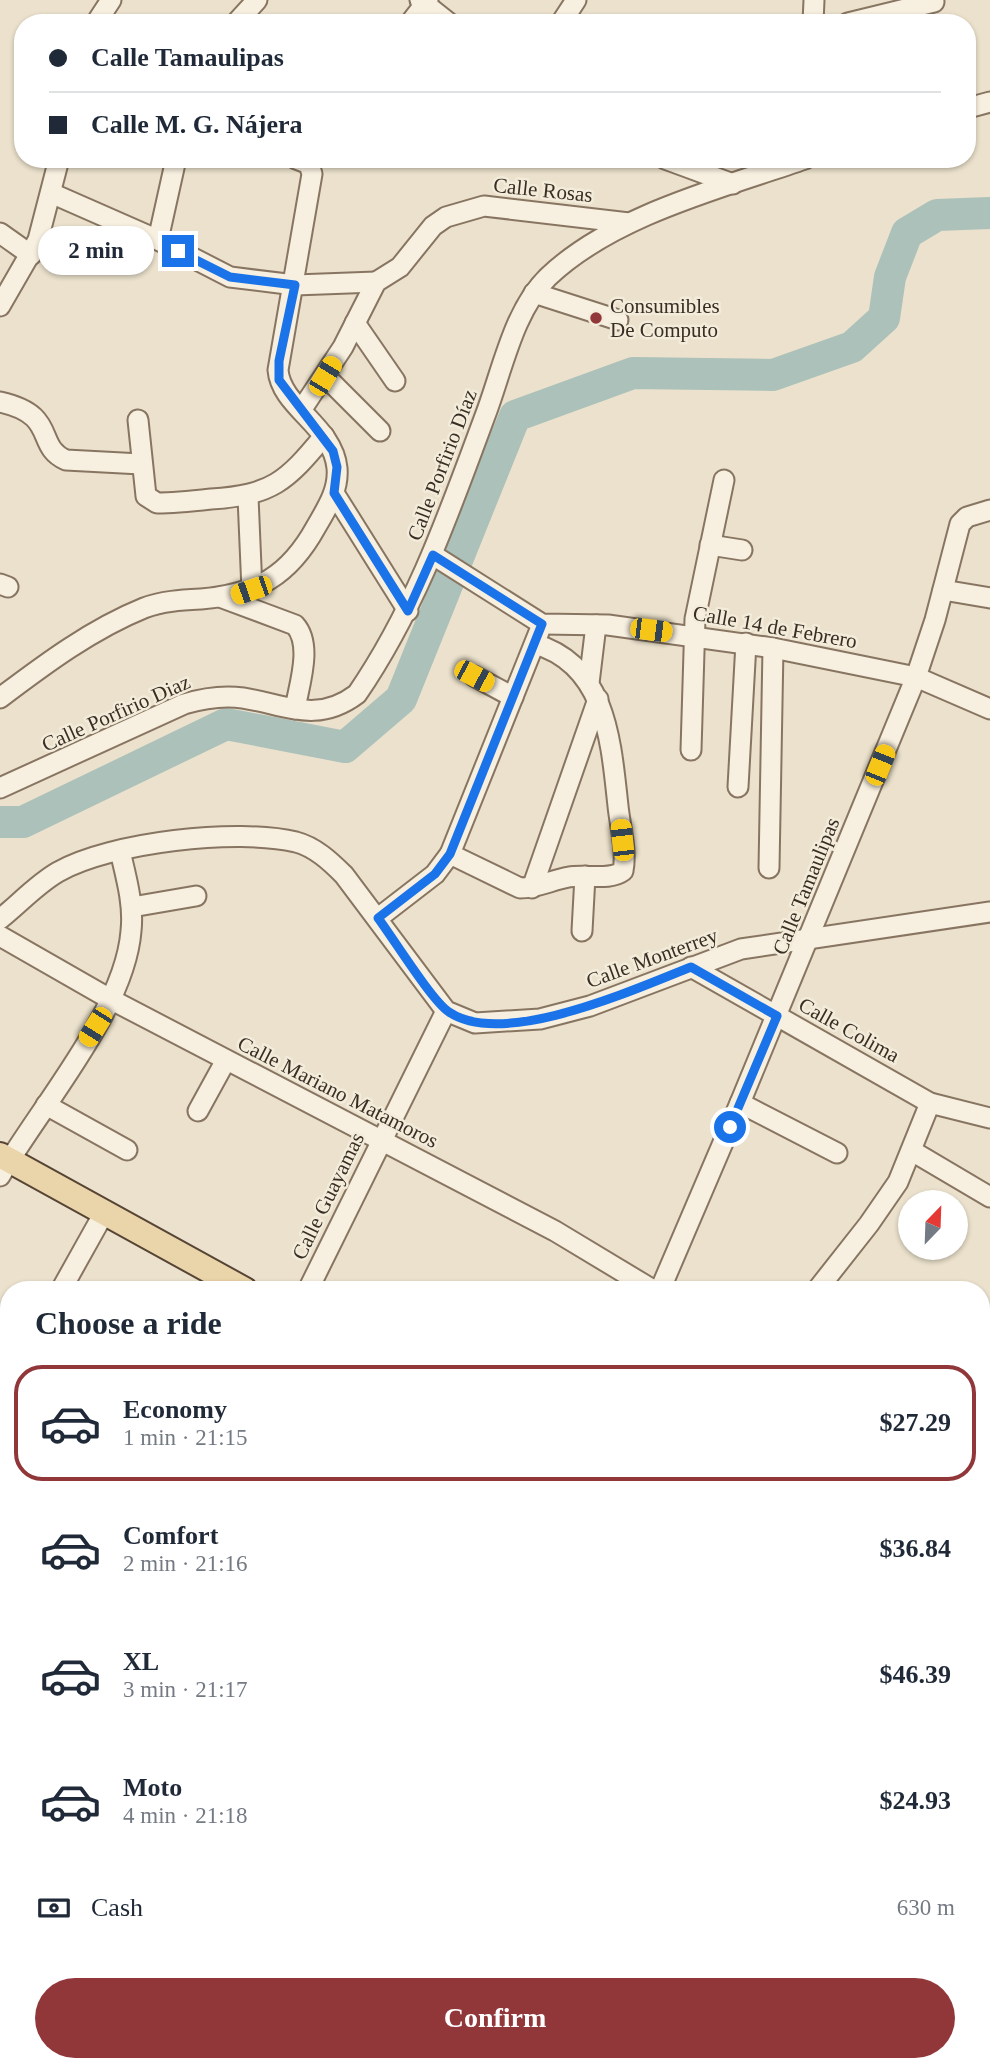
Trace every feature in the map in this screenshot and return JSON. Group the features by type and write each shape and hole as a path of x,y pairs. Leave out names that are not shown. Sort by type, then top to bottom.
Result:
{"main road":[{"path":"3,1164 104,1213 229,1281"}],"street":[{"path":"244,14 257,0"},
{"path":"424,1 439,14"},
{"path":"883,14 934,1"},
{"path":"0,306 31,254 57,168"},
{"path":"158,240 174,168"},
{"path":"0,698 116,620 168,601 219,597 251,590 274,578 298,555 334,493 337,467 333,451 324,436 284,391 278,370 295,285 312,168"},
{"path":"689,168 733,184"},
{"name":"Calle Porfirio Díaz","path":"295,709 331,710 357,694 408,611 433,555 512,340 534,293 562,265 629,223 779,168"},
{"path":"51,193 158,240 230,277 295,285 376,282"},
{"name":"Calle Rosas","path":"302,409 325,376 376,282 400,267 433,226 463,209 484,206 629,223"},
{"path":"0,233 31,254"},
{"path":"534,293 618,320"},
{"path":"355,323 395,381"},
{"path":"325,376 380,431"},
{"path":"0,402 26,409 36,416 58,456 66,460 141,464"},
{"path":"138,420 146,496 157,503 248,497 264,492 297,469 324,436"},
{"path":"691,750 694,635 724,480"},
{"path":"334,493 408,611"},
{"path":"248,497 251,590"},
{"name":"Calle Tamaulipas","path":"664,1281 810,937 916,677 960,524 967,517 990,510"},
{"path":"710,545 742,550"},
{"path":"378,918 435,874 450,854 542,624 433,555"},
{"path":"943,590 990,598"},
{"path":"219,597 284,621 301,632 304,653 295,709"},
{"name":"Calle 14 de Febrero","path":"542,624 596,625 694,635 773,648 916,677 990,709"},
{"path":"532,888 594,691 596,625"},
{"path":"738,787 746,643"},
{"path":"450,854 506,883 532,888 568,877 619,874 624,865 611,742 594,691 568,660 534,644"},
{"path":"769,868 773,648"},
{"path":"474,676 513,697"},
{"name":"Calle Porfirio Diaz","path":"0,788 184,704 206,697 242,698 295,709"},
{"path":"0,919 59,872 120,851 153,843 247,837 298,843 330,860 378,918 446,1011"},
{"path":"3,1164 46,1105 110,999 128,950 132,907 120,851"},
{"path":"582,930 585,876"},
{"path":"132,907 196,896"},
{"name":"Calle Monterrey","path":"446,1011 475,1023 540,1019 590,1006 741,949 990,912"},
{"name":"Calle Mariano Matamoros","path":"0,936 110,999 555,1231 638,1281"},
{"name":"Calle Colima","path":"691,967 930,1103 990,1118"},
{"name":"Calle Guayamas","path":"312,1281 380,1139 446,1011"},
{"path":"198,1111 226,1060"},
{"path":"740,1103 837,1153"},
{"path":"824,1281 885,1204 912,1152 930,1103"},
{"path":"46,1105 127,1150"},
{"path":"912,1152 990,1197"},
{"path":"66,1281 104,1213"}],"waterway":[{"path":"0,822 23,822 226,724 345,747 401,699 515,416 633,373 773,375 852,347 884,318 890,277 907,233 937,215 990,213"}],"place":[{"name":"Consumibles De Computo","path":"596,318"}],"route":[{"path":"178,251 230,277 295,285 279,361 279,380 284,391 302,409 333,451 337,467 334,493 408,611 433,555 473,583 542,624 450,854 435,874 378,918 446,1011 475,1023 495,1024 540,1019 590,1006 691,967 777,1016 730,1127"}]}
